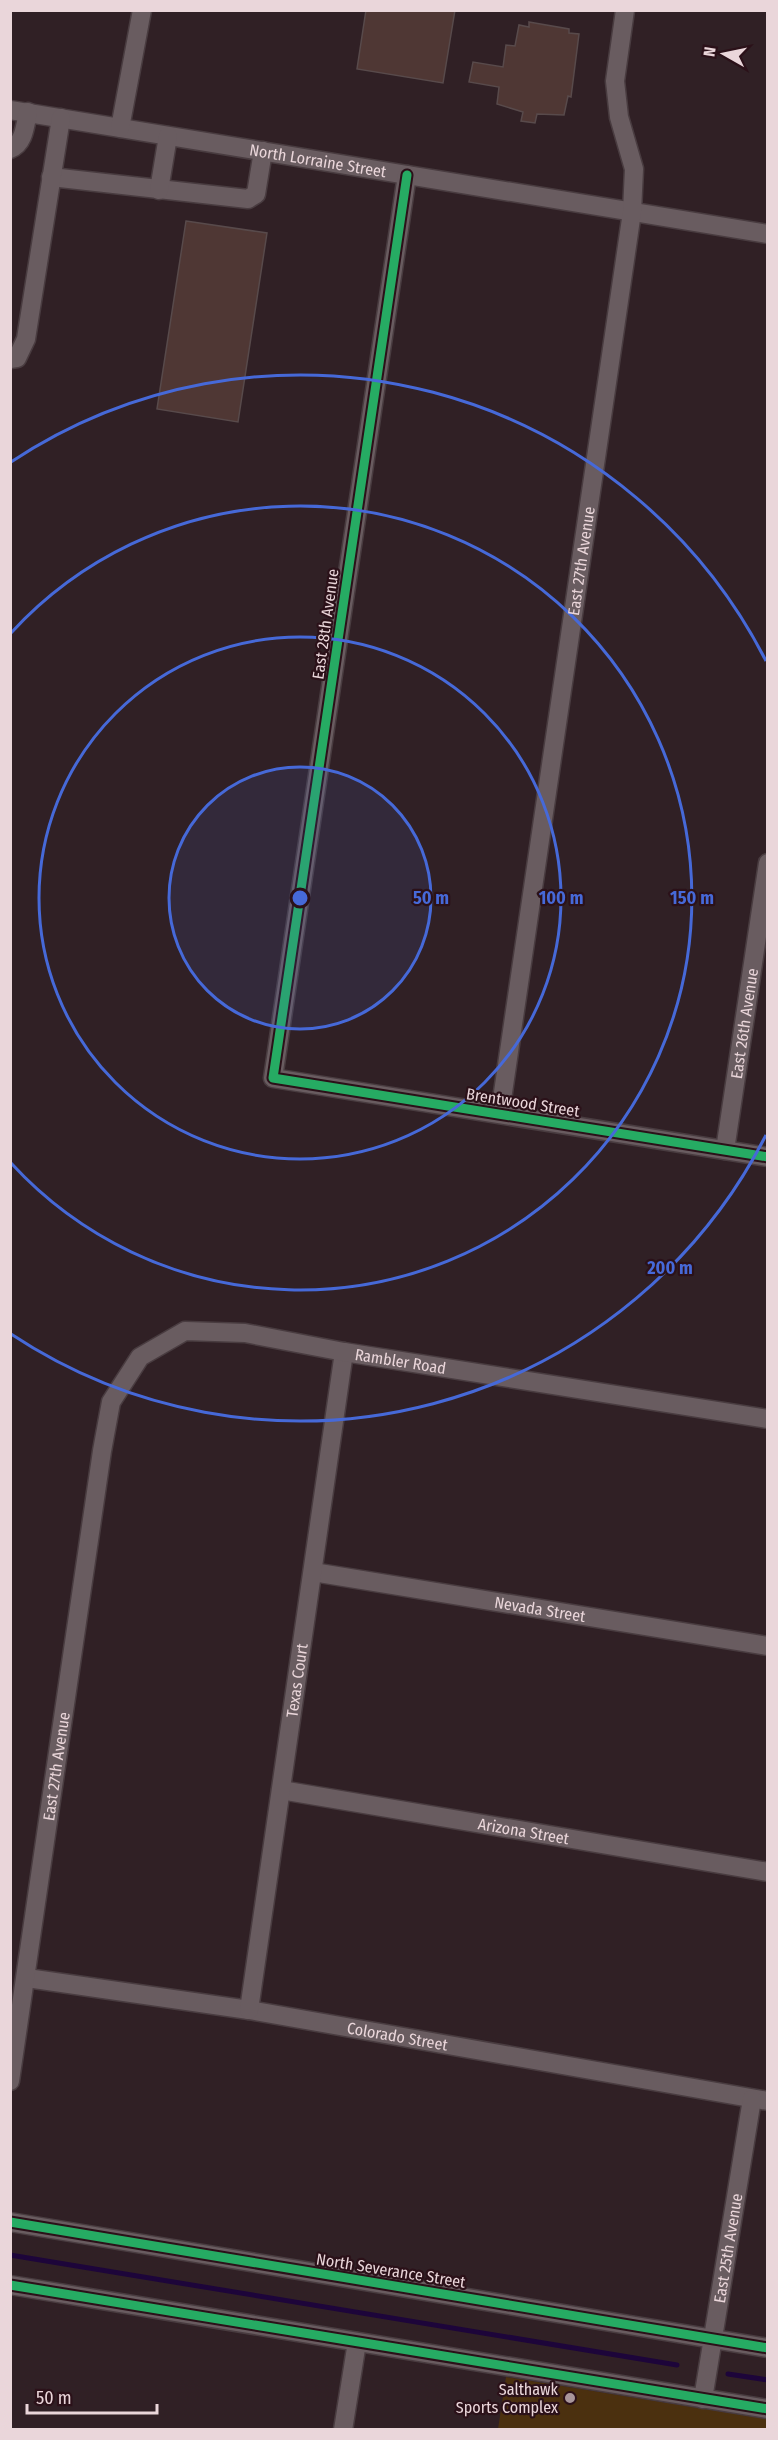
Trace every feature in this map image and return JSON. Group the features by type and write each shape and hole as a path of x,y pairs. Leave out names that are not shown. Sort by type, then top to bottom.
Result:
{"street":[{"path":"120,128 142,10"},
{"name":"East 27th Avenue","path":"500,1113 632,212 634,169 619,117 615,81 625,10"},
{"path":"10,149 18,146 21,140 19,111"},
{"name":"North Lorraine Street","path":"19,111 768,234"},
{"path":"10,359 17,357 26,339 61,118"},
{"path":"159,190 168,136"},
{"path":"51,177 248,199 256,194 263,151"},
{"name":"East 28th Avenue","path":"273,1078 407,175"},
{"name":"East 26th Avenue","path":"725,1150 768,863"},
{"name":"Brentwood Street","path":"273,1078 768,1157"},
{"name":"Rambler Road","path":"102,1451 111,1402 140,1357 185,1331 245,1333 344,1352 768,1419"},
{"name":"Texas Court","path":"249,2010 344,1352"},
{"name":"East 27th Avenue","path":"10,2081 27,1978 102,1451"},
{"name":"Nevada Street","path":"313,1572 768,1646"},
{"name":"Arizona Street","path":"281,1790 768,1872"},
{"name":"Colorado Street","path":"27,1978 249,2010 760,2100"},
{"name":"East 25th Avenue","path":"703,2399 760,2100"},
{"name":"North Severance Street","path":"10,2222 768,2348"},
{"path":"10,2285 768,2409"},
{"path":"343,2430 357,2342"}],"shaded area":[{"name":"Salthawk Sports Complex","path":"506,2377 767,2419 767,2429 498,2429"}],"building":[{"path":"366,10 455,10 443,83 357,69"},
{"path":"529,22 569,29 569,33 579,34 571,97 568,96 564,115 537,114 535,123 521,121 523,112 497,104 499,87 469,82 473,62 503,67 506,45 515,46 519,25 529,27"},
{"path":"186,221 267,233 238,422 157,409"}],"waterway":[{"path":"10,2255 677,2365"},
{"path":"728,2374 768,2380"}],"cycle path":[{"path":"407,175 273,1078 768,1157"},
{"path":"10,2222 768,2348"},
{"path":"10,2285 768,2409"}],"place":[{"name":"Salthawk Sports Complex","path":"570,2398"}]}
